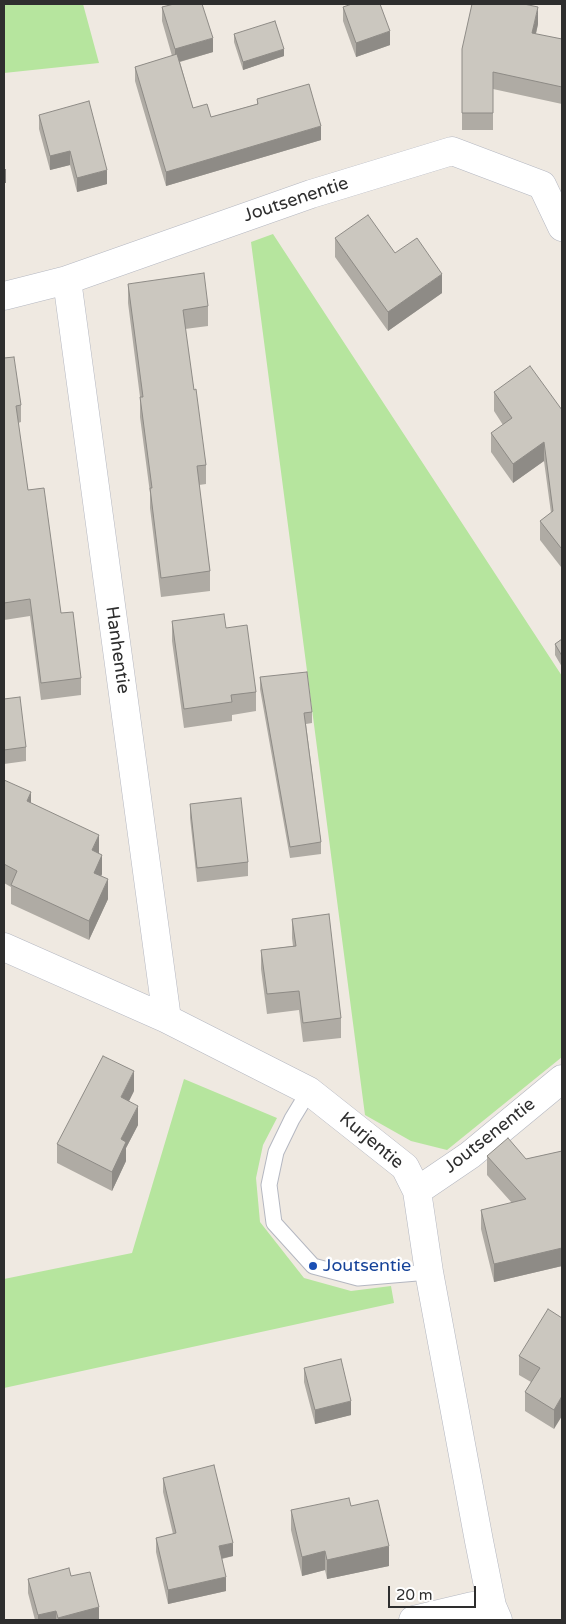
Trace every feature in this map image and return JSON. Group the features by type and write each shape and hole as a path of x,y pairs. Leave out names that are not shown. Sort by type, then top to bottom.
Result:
{"street":[{"name":"Joutsenentie","path":"4,296 67,280 311,194 452,150 542,185 562,227"},
{"name":"Hanhentie","path":"67,280 167,1019"},
{"name":"Kurjentie","path":"4,947 167,1019 309,1091 405,1167 417,1191 429,1272 495,1613"},
{"name":"Joutsenentie","path":"417,1191 470,1155 562,1079"},
{"path":"413,1620 472,1606 495,1613"}],"lane":[{"path":"309,1091 292,1119 276,1152 269,1185 274,1223 313,1266 358,1278 429,1272"}],"green space":[{"path":"4,4 83,4 99,63 4,73"},
{"path":"273,234 562,676 562,1057 447,1150 411,1141 365,1115 251,242"},
{"path":"184,1079 277,1118 263,1145 256,1178 260,1222 304,1278 351,1291 391,1286 394,1303 4,1388 4,1279 132,1253"}],"building":[{"path":"174,4 202,4 213,38 175,49 162,7"},
{"path":"352,4 380,4 390,31 356,43 343,7"},
{"path":"472,4 524,4 538,7 532,33 562,39 562,87 493,72 493,113 462,113 462,49"},
{"path":"275,21 284,49 243,62 234,34"},
{"path":"177,54 193,108 207,104 211,117 258,104 257,99 309,84 321,126 166,172 135,67"},
{"path":"89,101 107,170 77,178 70,151 50,156 39,115"},
{"path":"368,215 395,253 417,238 442,274 388,312 335,238"},
{"path":"204,273 208,306 183,310 206,465 197,466 210,571 161,578 140,397 143,397 128,284"},
{"path":"14,357 21,405 16,406 28,490 44,488 61,613 73,612 81,678 41,683 30,599 4,603 4,358"},
{"path":"530,366 562,410 561,548 540,521 553,511 544,442 513,464 491,433 512,418 494,392"},
{"path":"224,614 226,628 247,625 256,692 231,695 232,702 184,709 172,621"},
{"path":"562,639 562,656 555,644"},
{"path":"307,672 312,712 304,713 321,842 290,847 260,677"},
{"path":"20,697 26,747 4,750 4,699"},
{"path":"4,780 31,792 27,801 99,835 92,850 102,855 94,873 108,879 89,921 11,885 17,871 4,864"},
{"path":"241,798 248,862 197,868 190,804"},
{"path":"329,914 341,1018 303,1023 299,991 267,994 261,950 296,946 292,919"},
{"path":"103,1056 134,1071 121,1097 138,1106 121,1139 126,1142 112,1172 57,1144"},
{"path":"508,1138 526,1159 562,1151 562,1248 494,1264 481,1210 526,1199 487,1156"},
{"path":"548,1309 562,1318 562,1396 554,1410 525,1392 540,1368 519,1356"},
{"path":"341,1359 351,1401 315,1410 304,1368"},
{"path":"214,1465 233,1543 219,1546 226,1577 168,1590 156,1538 176,1533 163,1478"},
{"path":"349,1498 351,1506 378,1500 389,1546 327,1560 325,1551 302,1557 291,1510"},
{"path":"69,1568 71,1576 90,1572 99,1607 58,1618 56,1611 38,1615 28,1579"}],"place":[{"name":"Joutsentie","path":"313,1266"}]}
